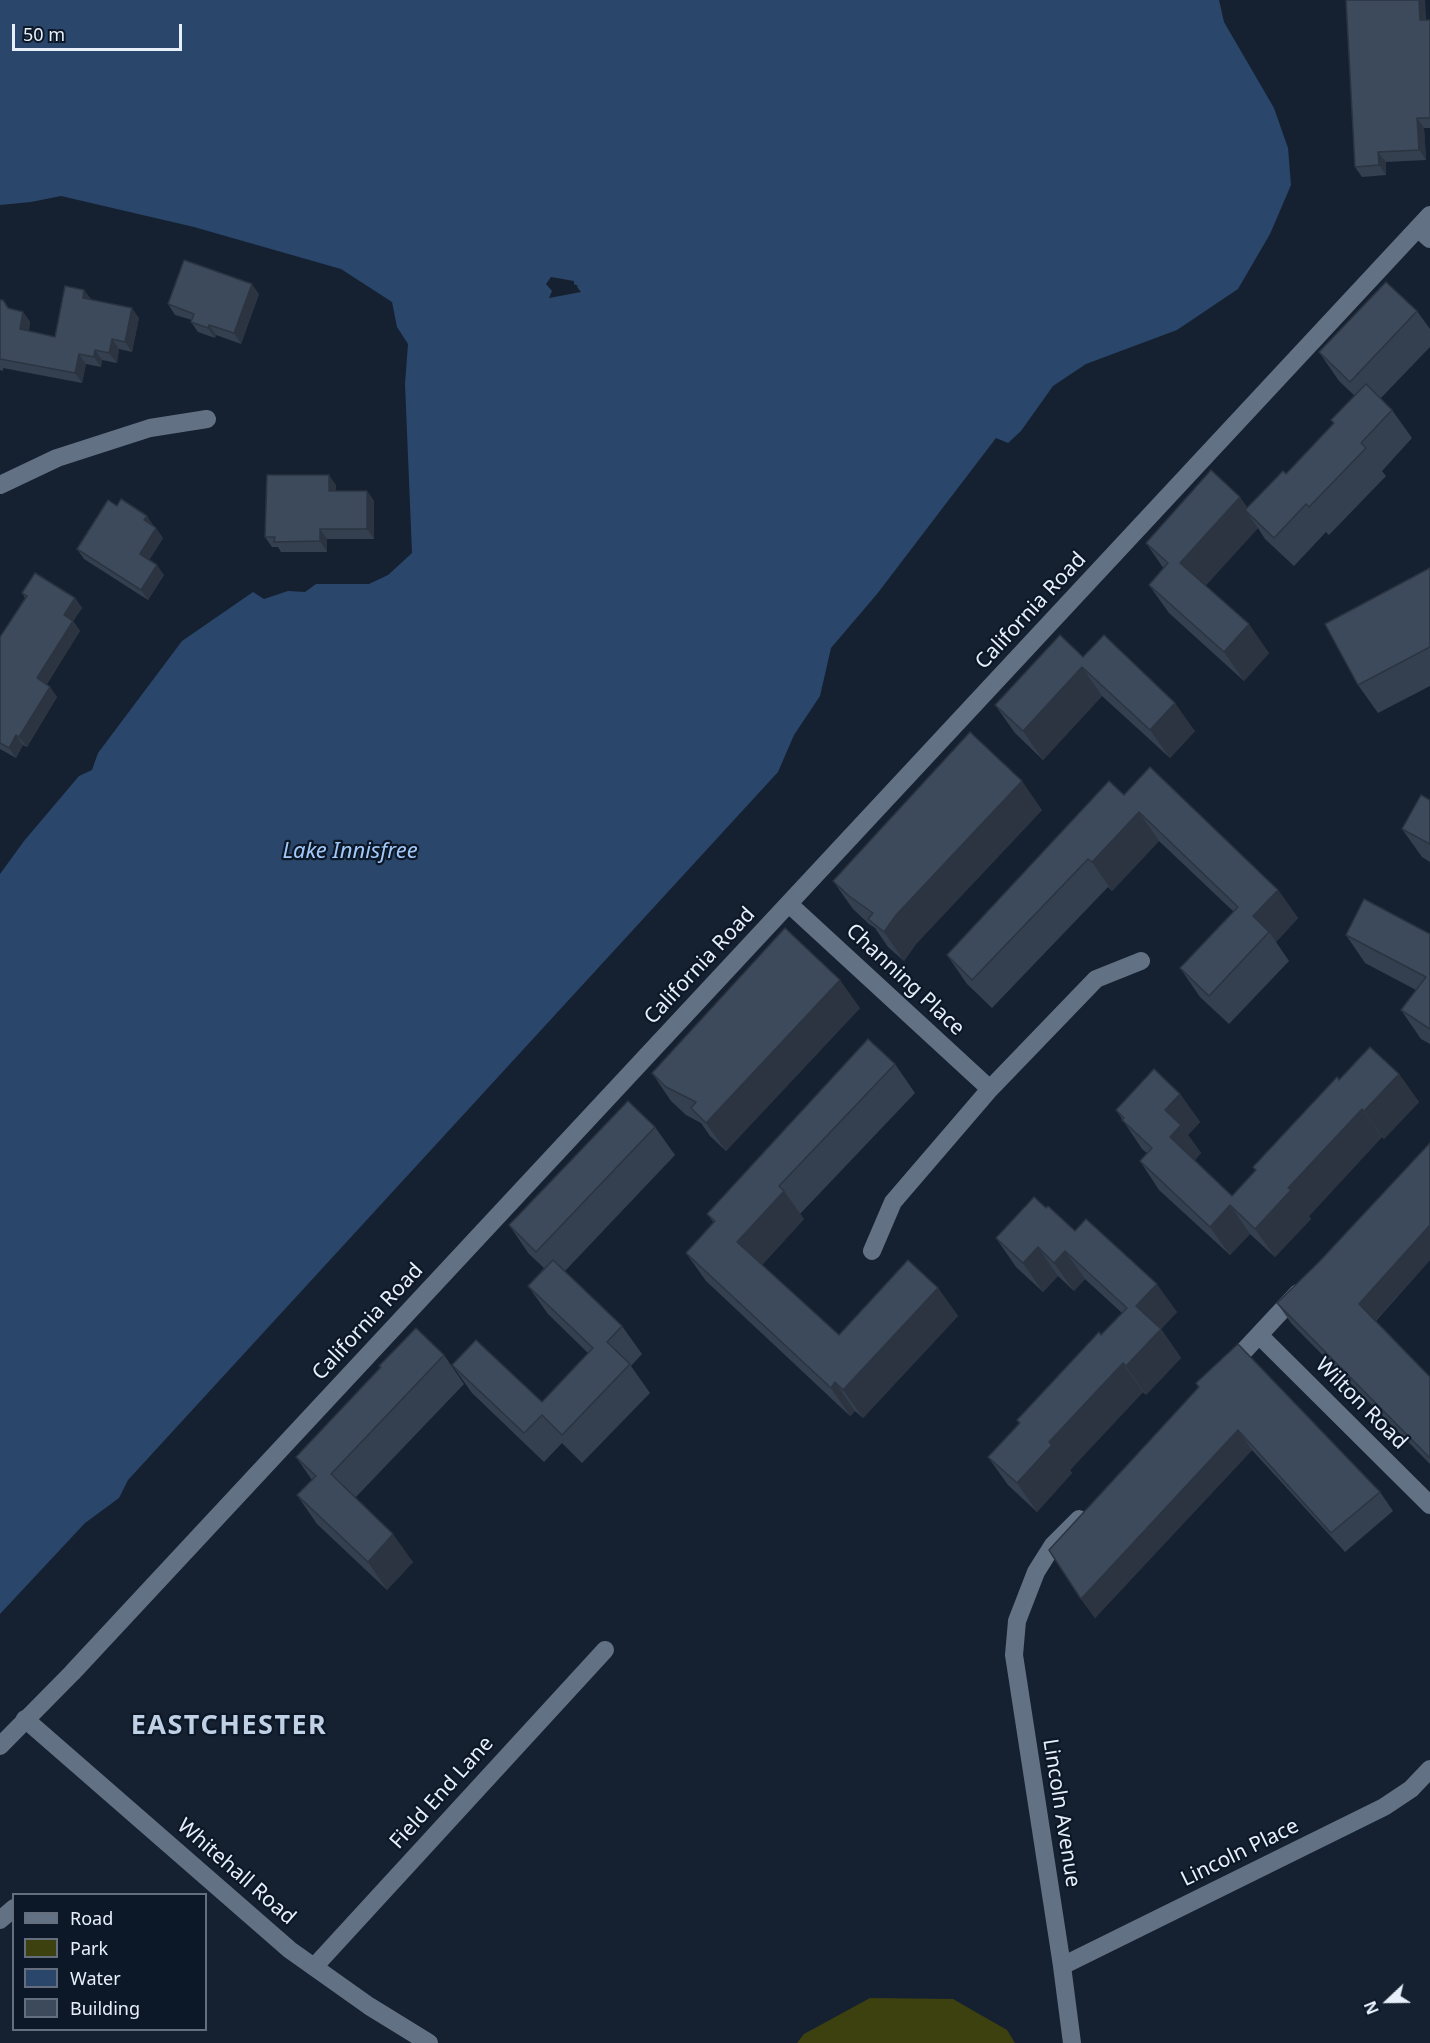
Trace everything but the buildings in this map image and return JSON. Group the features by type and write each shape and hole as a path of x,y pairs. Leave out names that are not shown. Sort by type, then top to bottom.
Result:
{"street":[{"name":"California Road","path":"0,1746 72,1673 789,904 1426,228"},
{"path":"0,485 57,458 150,428 207,419"},
{"name":"Channing Place","path":"789,904 990,1089"},
{"path":"872,1251 893,1202 990,1089 1096,979 1142,961"},
{"path":"1218,1378 1306,1285"},
{"name":"Wilton Road","path":"1260,1336 1430,1505"},
{"name":"Lincoln Avenue","path":"1072,2043 1014,1655 1017,1621 1036,1572 1053,1545 1095,1503"},
{"name":"Field End Lane","path":"314,1966 605,1650"},
{"name":"Whitehall Road","path":"25,1719 290,1950 369,2006 429,2043"},
{"name":"Lincoln Place","path":"1062,1966 1384,1807 1411,1788 1430,1769"},
{"path":"0,1920 12,1910"}],"green space":[{"path":"870,1998 953,1999 1007,2030 1015,2043 797,2043 804,2034"}],"water":[{"name":"Lake Innisfree","path":"0,0 1219,0 1224,22 1274,108 1288,148 1291,185 1270,234 1238,289 1177,330 1086,364 1053,386 1021,431 1008,443 996,438 877,594 831,648 820,696 794,735 778,772 128,1480 119,1498 85,1523 0,1614 0,874 24,841 79,776 92,770 98,753 182,641 253,592 264,599 288,591 305,592 316,584 369,584 388,575 412,553 405,384 408,344 397,327 392,302 341,269 194,227 61,196 0,205","holes":["551,277 574,281 581,292 549,298 552,291 546,284"]}],"district":[{"name":"EASTCHESTER","path":"229,1726"}]}
